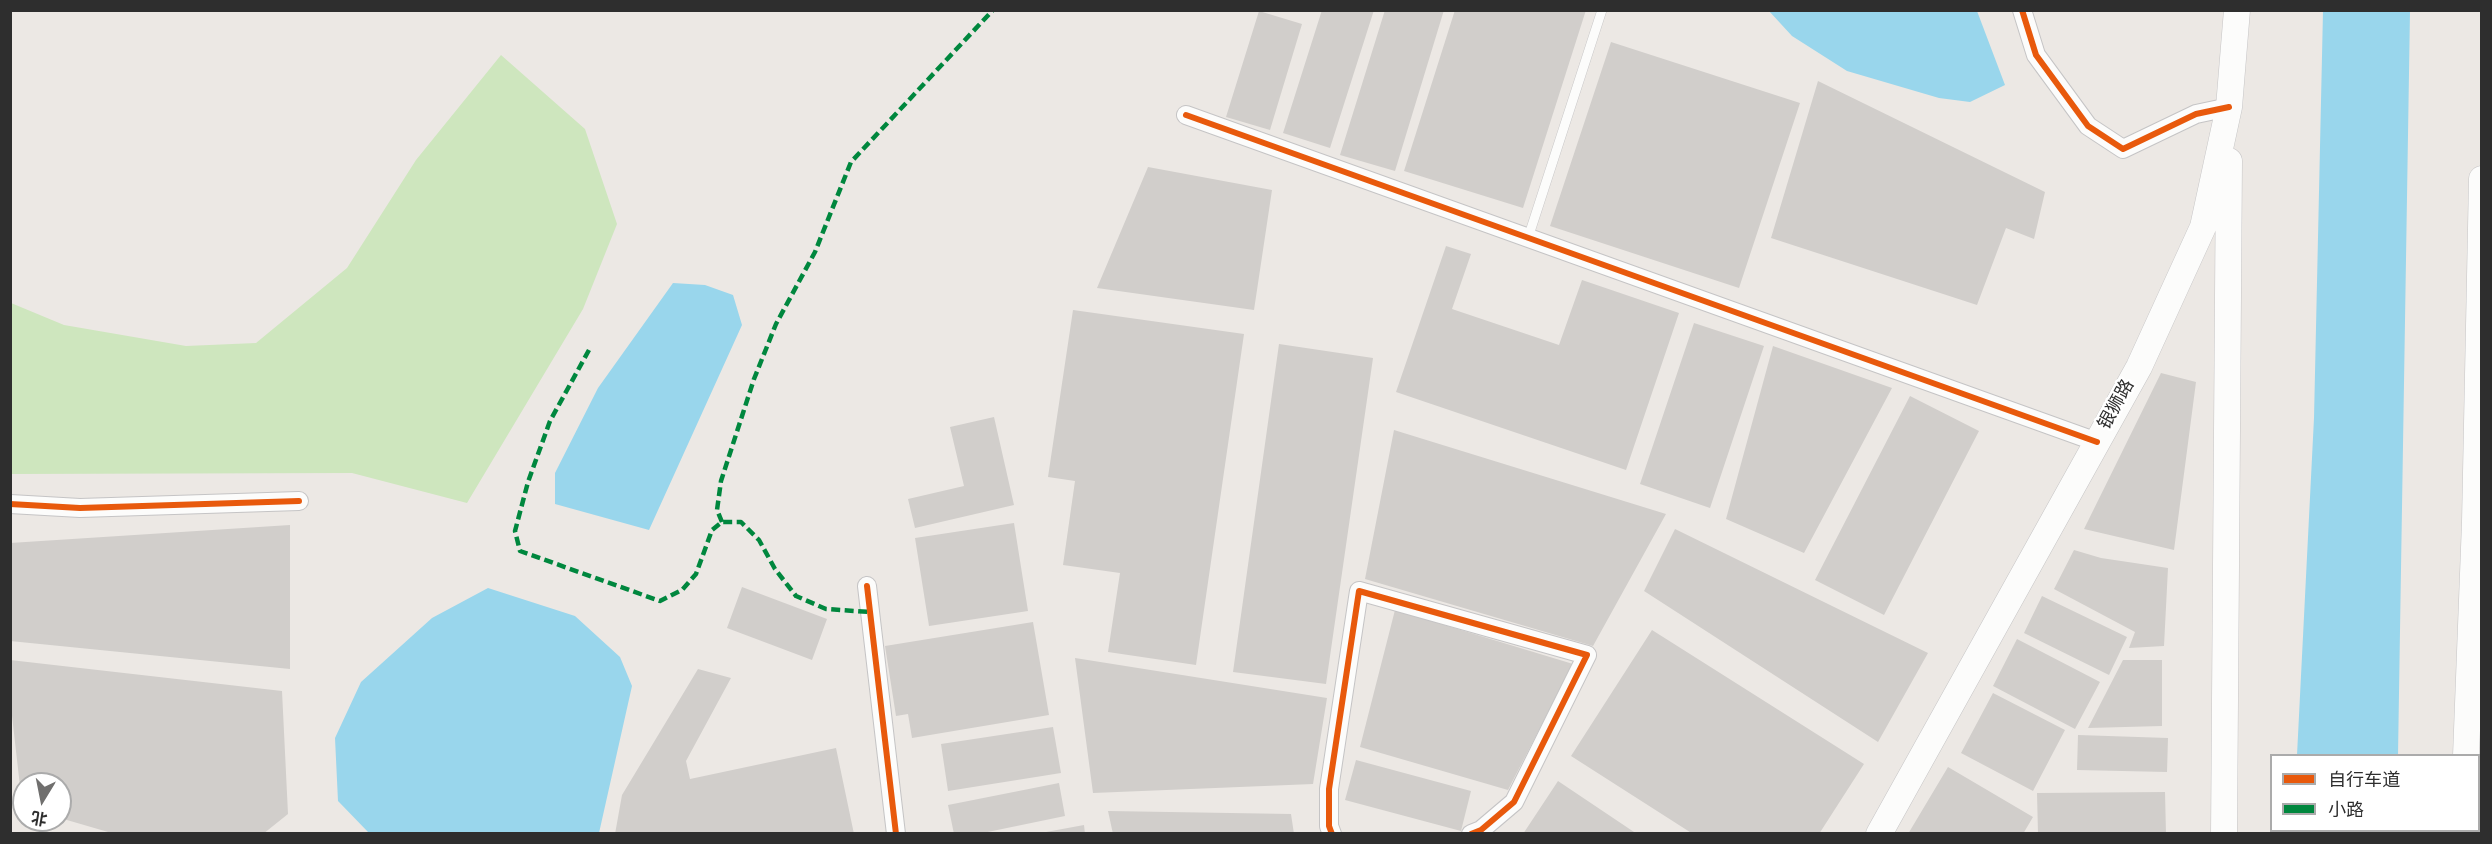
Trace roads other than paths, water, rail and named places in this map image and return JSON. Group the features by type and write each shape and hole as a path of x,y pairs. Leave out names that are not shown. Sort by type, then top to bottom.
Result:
{"main road":[{"name":"银狮路","path":"1879,834 2139,366 2203,226 2229,107 2237,10"},
{"path":"2224,834 2229,107"},
{"path":"2466,754 2475,522 2481,179"}],"street":[{"path":"2022,10 2036,55 2088,126 2123,149 2196,114 2229,107"},
{"path":"1186,115 2097,442"},
{"path":"10,504 80,508 299,501"},
{"path":"867,586 896,834"},
{"path":"1332,834 1329,826 1329,789 1359,591 1587,655 1514,802 1481,830 1471,834"}],"lane":[{"path":"1528,238 1602,10"}],"water":[{"path":"1769,11 1977,11 2005,85 1970,102 1939,98 1847,71 1792,36"},
{"path":"2323,11 2410,11 2398,754 2297,754 2314,418"},
{"path":"673,283 705,285 733,295 742,325 649,530 555,504 555,473 598,388"},
{"path":"488,588 575,616 620,657 632,686 599,833 369,833 338,801 335,738 361,682 432,618"},
{"path":"2392,832 2392,834 2293,833"}]}
